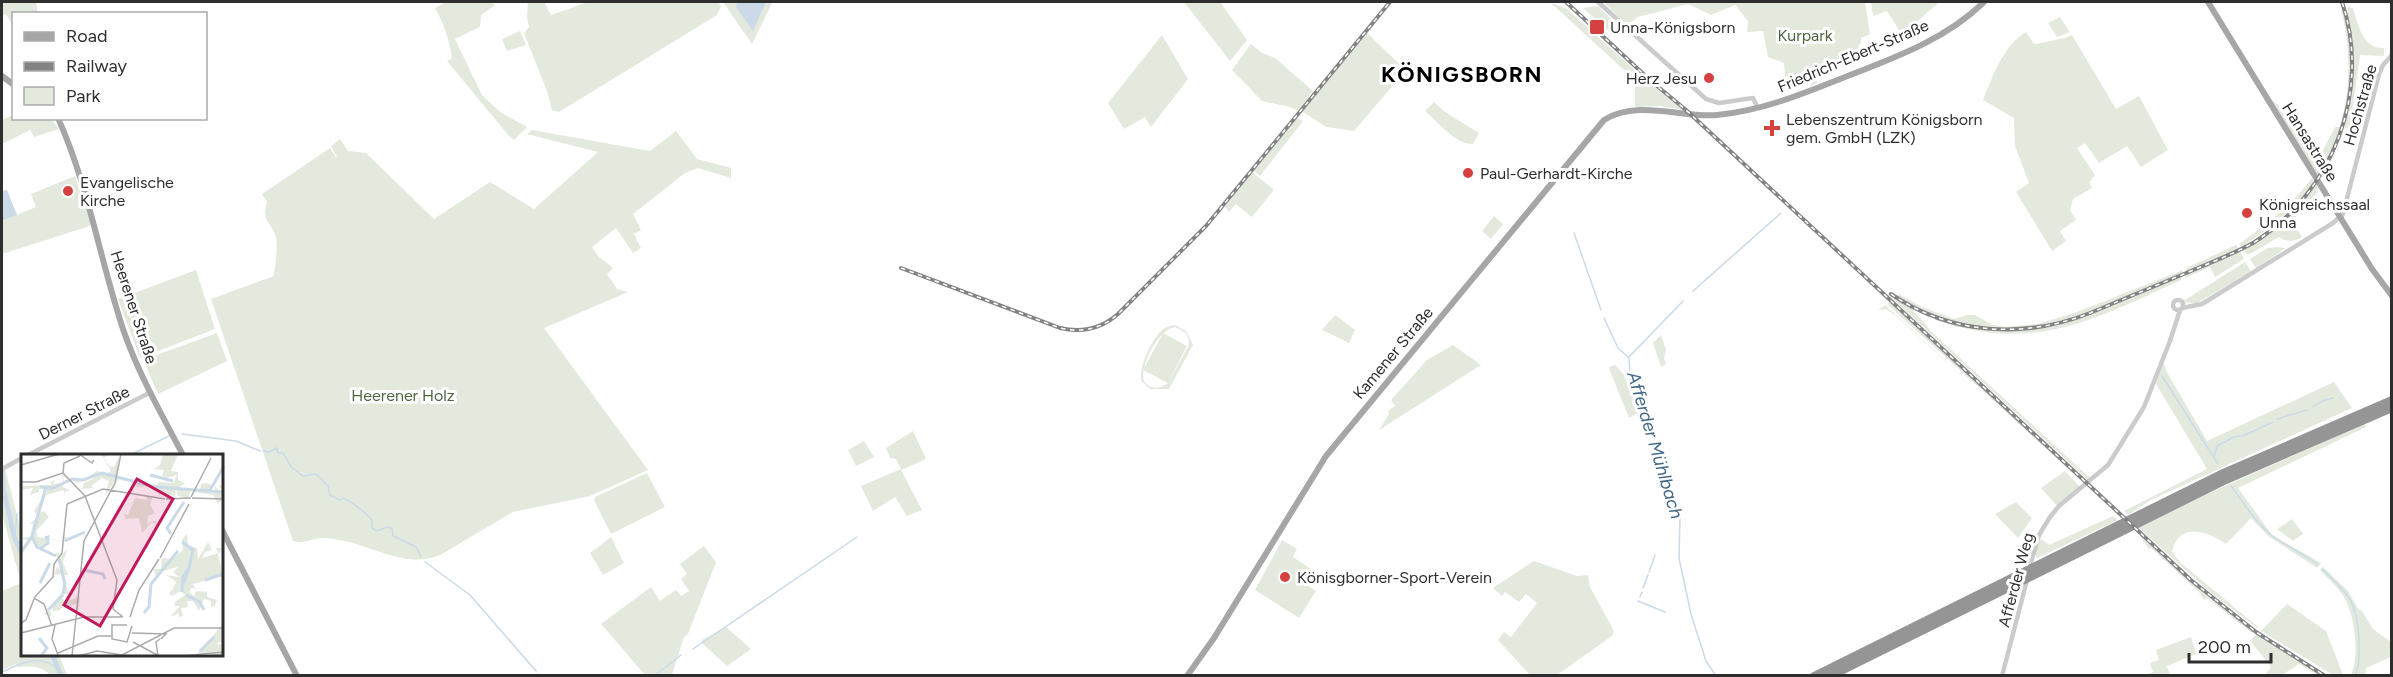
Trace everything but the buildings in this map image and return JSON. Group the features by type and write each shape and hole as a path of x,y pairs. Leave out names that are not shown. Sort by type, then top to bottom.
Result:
{"highway":[{"path":"1831,675 2017,583 2033,571 2221,474 2369,413 2391,400"},
{"path":"2369,413 2391,408"},
{"path":"1814,675 2018,574 2033,571"}],"main road":[{"name":"Friedrich-Ebert-Straße","path":"1670,112 1708,116 1758,108 1799,95 1927,44 1984,2"},
{"name":"Hansastraße","path":"2208,2 2391,296"},
{"name":"Kamener Straße","path":"1187,675 1214,638 1326,456 1604,120 1644,110 1670,112"},
{"name":"Heerener Straße","path":"58,120 77,164 124,331 151,392 182,454"},
{"path":"224,534 297,675"}],"street":[{"path":"1598,2 1701,95 1716,103 1753,98 1758,108"},
{"name":"Hochstraße","path":"2340,217 2347,199 2379,74 2391,55"},
{"name":"Hochstraße","path":"2336,211 2341,210 2347,199"},
{"name":"Afferder Weg","path":"2002,675 2039,535 2056,509 2106,468 2114,456 2147,400 2170,341 2180,307 2202,304 2340,217"},
{"name":"Derner Straße","path":"30,454 151,392"},
{"path":"3,468 21,459"}],"green space":[{"path":"2,2 36,2 38,12 12,12 12,24 6,14 2,16"},
{"path":"446,2 493,2 494,6 481,15 480,27 455,39 482,95 500,112 527,127 514,140 447,61 452,58 449,44 444,26 435,8"},
{"path":"528,2 544,2 551,15 588,2 718,2 721,6 717,15 559,112 552,110 524,33 529,27"},
{"path":"723,2 772,3 752,44"},
{"path":"1184,2 1220,2 1247,40 1230,61"},
{"name":"Kurpark","path":"1609,2 1865,2 1870,34 1861,38 1858,46 1860,50 1852,55 1815,67 1817,83 1811,86 1810,72 1785,77 1784,63 1768,57 1763,31 1747,32 1748,21 1735,5 1711,15 1688,4 1638,17 1627,25 1605,4"},
{"name":"Kurpark","path":"1871,2 1939,2 1909,29 1899,30 1887,11 1873,16"},
{"path":"1551,3 1566,8 1648,82 1683,110 1660,106 1635,107 1635,80"},
{"path":"1598,6 1615,23 1608,30 1624,45 1583,8"},
{"path":"2349,7 2353,8 2359,28 2366,40 2377,48 2384,48 2384,56 2360,55 2350,127 2345,128 2342,136 2352,96 2353,52 2347,8"},
{"path":"2341,9 2344,14 2350,52 2349,89 2342,126 2336,144 2318,176 2271,99 2282,109 2319,158 2335,127 2340,127 2344,113 2348,83 2348,53"},
{"path":"2060,17 2070,32 2057,37 2048,23"},
{"path":"520,31 526,45 507,51 502,39"},
{"path":"1366,32 1415,79 1412,84 1401,76 1354,131 1326,127 1302,111"},
{"path":"2026,32 2034,44 2072,35 2116,109 2139,96 2168,150 2141,167 2127,146 2099,163 2085,143 2077,148 2095,175 2089,182 2092,188 2073,199 2070,210 2076,220 2060,231 2066,241 2052,251 2016,192 2029,183 2015,146 2014,118 1983,100 1994,72 2005,53"},
{"path":"1162,35 1188,79 1151,127 1145,117 1124,129 1108,103"},
{"path":"1251,44 1262,53 1275,58 1313,91 1298,111 1262,101 1232,70"},
{"path":"1434,102 1445,112 1479,133 1473,144 1454,137 1425,111"},
{"path":"12,115 12,120 52,120 59,129 34,137 30,130 2,144 2,120"},
{"path":"1297,118 1303,121 1260,176 1254,171"},
{"name":"Heerener Holz","path":"532,130 650,151 676,131 697,159 731,168 731,178 698,168 685,173 633,214 641,230 634,234 641,248 633,253 616,228 592,247 599,257 613,268 607,274 617,289 628,292 544,328 648,470 590,496 513,512 440,555 428,559 416,560 392,556 330,538 293,541 211,299 274,276 276,237 266,218 267,202 262,194 330,148 336,157 332,159 337,157 331,146 340,139 348,151 366,153 434,219 490,182 534,209 598,152 527,134"},
{"path":"2339,144 2326,176 2321,178 2332,158"},
{"path":"1252,172 1273,191 1252,217 1236,204 1229,212 1225,207"},
{"path":"75,176 91,224 2,254 2,221 36,207 31,194"},
{"path":"2312,178 2314,183 2290,211 2242,247 2239,244 2278,214"},
{"path":"2316,184 2318,192 2292,220 2302,237 2291,241 2279,237 2250,254 2246,254 2243,249 2265,237 2284,221"},
{"path":"1494,216 1503,224 1491,239 1482,231"},
{"path":"2236,245 2239,249 2186,272 2186,268"},
{"path":"2268,248 2286,248 2256,268 2250,259"},
{"path":"2240,251 2244,259 2215,277 2210,267 2185,278 2186,274"},
{"path":"2245,262 2251,271 2196,304 2186,302 2186,304 2182,298 2185,300"},
{"path":"196,270 215,329 140,358 118,299"},
{"path":"2183,270 2182,273 2075,316 2041,325 2008,328 1973,325 1936,315 1897,296 1899,294 1922,307 1954,319 1975,315 1993,325 2005,327 2038,324 2077,312"},
{"path":"2182,276 2181,280 2119,308 2062,328 2033,333 2003,333 1971,329 1935,320 1936,318 1971,327 2003,330 2033,329 2091,314"},
{"path":"1895,297 1911,308 1934,334 2090,478 2088,480 1893,299"},
{"path":"1890,302 2084,483 1887,304"},
{"path":"1885,305 1981,393 1896,316 1886,309 1878,310"},
{"path":"1335,315 1355,330 1349,343 1322,330"},
{"path":"1175,325 1186,331 1193,345 1169,389 1151,389 1142,382 1143,362 1158,334 1165,328","holes":["1175,327 1186,333 1189,341 1188,347 1165,385 1158,388 1149,386 1144,381 1143,370 1157,341 1163,333"]},
{"path":"217,333 227,361 158,394 143,360"},
{"path":"1164,333 1187,346 1168,383 1144,370"},
{"path":"1661,335 1666,350 1664,358 1666,364 1661,367 1653,343"},
{"path":"1453,345 1481,365 1379,430 1389,414 1388,411 1395,406 1391,400 1427,360"},
{"path":"2163,362 2207,441 2334,382 2352,408 2151,500 2128,515 2124,511 2207,469 2156,384"},
{"path":"1615,365 1624,375 1639,412 1629,418 1610,371 1609,367"},
{"path":"2364,424 2366,427 2238,488 2272,535 2321,563 2317,568 2268,536 2251,518 2226,544 2211,535 2194,532 2187,532 2176,542 2172,552 2181,563 2257,628 2210,592 2138,527 2207,494"},
{"path":"913,431 926,459 901,470 922,510 907,516 895,497 873,511 861,486 901,469 896,459 890,458 886,448"},
{"path":"864,441 874,457 856,466 848,450"},
{"path":"5,469 21,530 21,583 2,514 2,471"},
{"path":"2065,471 2080,487 2057,506 2041,488"},
{"path":"647,473 665,507 611,534 594,500 595,497"},
{"path":"2016,502 2032,518 2018,538 1995,514"},
{"path":"2113,516 2118,520 2037,558 2034,554 2041,539 2049,545"},
{"path":"2292,519 2303,534 2293,541 2277,529"},
{"path":"2139,535 2208,597 2253,631 2252,633 2207,598 2204,600 2199,592 2151,548 2149,549"},
{"path":"611,537 624,563 603,575 590,553"},
{"name":"Könisgborner-Sport-Verein","path":"1282,540 1297,549 1293,557 1314,571 1305,584 1316,591 1299,618 1255,590"},
{"path":"704,546 716,562 688,634 684,637 672,675 645,675 601,624 651,587 660,601 676,590 681,596 689,591 681,579 687,574 680,564"},
{"path":"1534,561 1577,576 1588,575 1590,587 1614,631 1612,636 1557,675 1530,675 1498,640 1504,632 1511,637 1537,603 1526,594 1519,602 1505,592 1502,596 1493,588"},
{"path":"2323,567 2348,591 2373,629 2391,642 2391,657 2366,668 2365,675 2351,675 2356,646 2353,623 2342,594 2320,570"},
{"path":"21,583 21,656 59,656 67,675 50,675 39,668 17,667 16,664 2,670 2,591"},
{"path":"2287,604 2326,631 2343,675 2333,675 2261,631"},
{"path":"726,627 751,649 727,666 702,643 702,640"},
{"path":"2257,634 2322,675 2299,664 2282,675 2268,675 2266,673 2271,668 2269,664 2250,641"},
{"path":"2191,637 2196,654 2167,666 2170,675 2146,675 2153,672 2150,663 2159,660 2156,650"}],"water":[{"path":"737,2 763,2 765,4 753,31 736,7"},
{"path":"7,190 17,215 2,221 2,191"}],"waterway":[{"name":"Afferder Mühlbach","path":"1693,291 1781,213"},
{"path":"1574,233 1601,310"},
{"name":"Afferder Mühlbach","path":"1683,301 1629,357 1630,375 1659,451 1680,518 1679,558 1691,614 1706,661 1716,676"},
{"path":"1604,318 1618,348 1628,357"},
{"path":"2162,376 2218,464"},
{"path":"2313,407 2333,398"},
{"path":"2277,419 2307,410"},
{"path":"2243,436 2273,422"},
{"path":"182,434 236,441 260,451"},
{"path":"132,454 169,436"},
{"path":"2214,457 2217,446 2241,436"},
{"path":"264,451 269,452 277,448 278,453 283,453 292,468 303,476 316,474 328,486 330,495 340,500 343,498 358,508 372,520 372,528 377,531 387,527 392,528 393,536 416,547 421,557"},
{"path":"2,470 3,488 14,536 21,552"},
{"path":"2231,486 2256,520 2268,532 2318,565"},
{"path":"15,539 17,514"},
{"path":"693,649 857,537"},
{"path":"1649,572 1655,555"},
{"path":"425,562 470,595 536,671"},
{"path":"2322,569 2345,592 2354,608 2359,649 2355,676"},
{"path":"1643,588 1648,575"},
{"path":"1640,597 1642,592"},
{"path":"1638,601 1665,612"},
{"path":"654,676 681,655"},
{"path":"53,656 61,676"},
{"path":"2,672 32,661 46,662 59,671"}],"railway":[{"path":"901,268 1060,328 1084,330 1105,323 1118,314 1206,226 1390,2"},
{"path":"1566,2 1651,81 1686,110 2192,581 2256,632 2325,676"},
{"path":"1891,294 1914,308 1963,325 1988,329 2039,327 2090,313 2253,243 2281,222 2305,197 2324,168 2339,137 2348,104 2352,70 2350,36 2342,2"}],"place":[{"name":"Unna-Königsborn","path":"1597,27"},
{"name":"Herz Jesu","path":"1709,78"},
{"name":"Lebenszentrum Königsborn gem. GmbH (LZK)","path":"1772,128"},
{"name":"Paul-Gerhardt-Kirche","path":"1468,173"},
{"name":"Evangelische Kirche","path":"68,191"},
{"name":"Königreichssaal Unna","path":"2247,213"},
{"name":"Könisgborner-Sport-Verein","path":"1285,577"}],"district":[{"name":"KÖNIGSBORN","path":"1462,74"}]}
